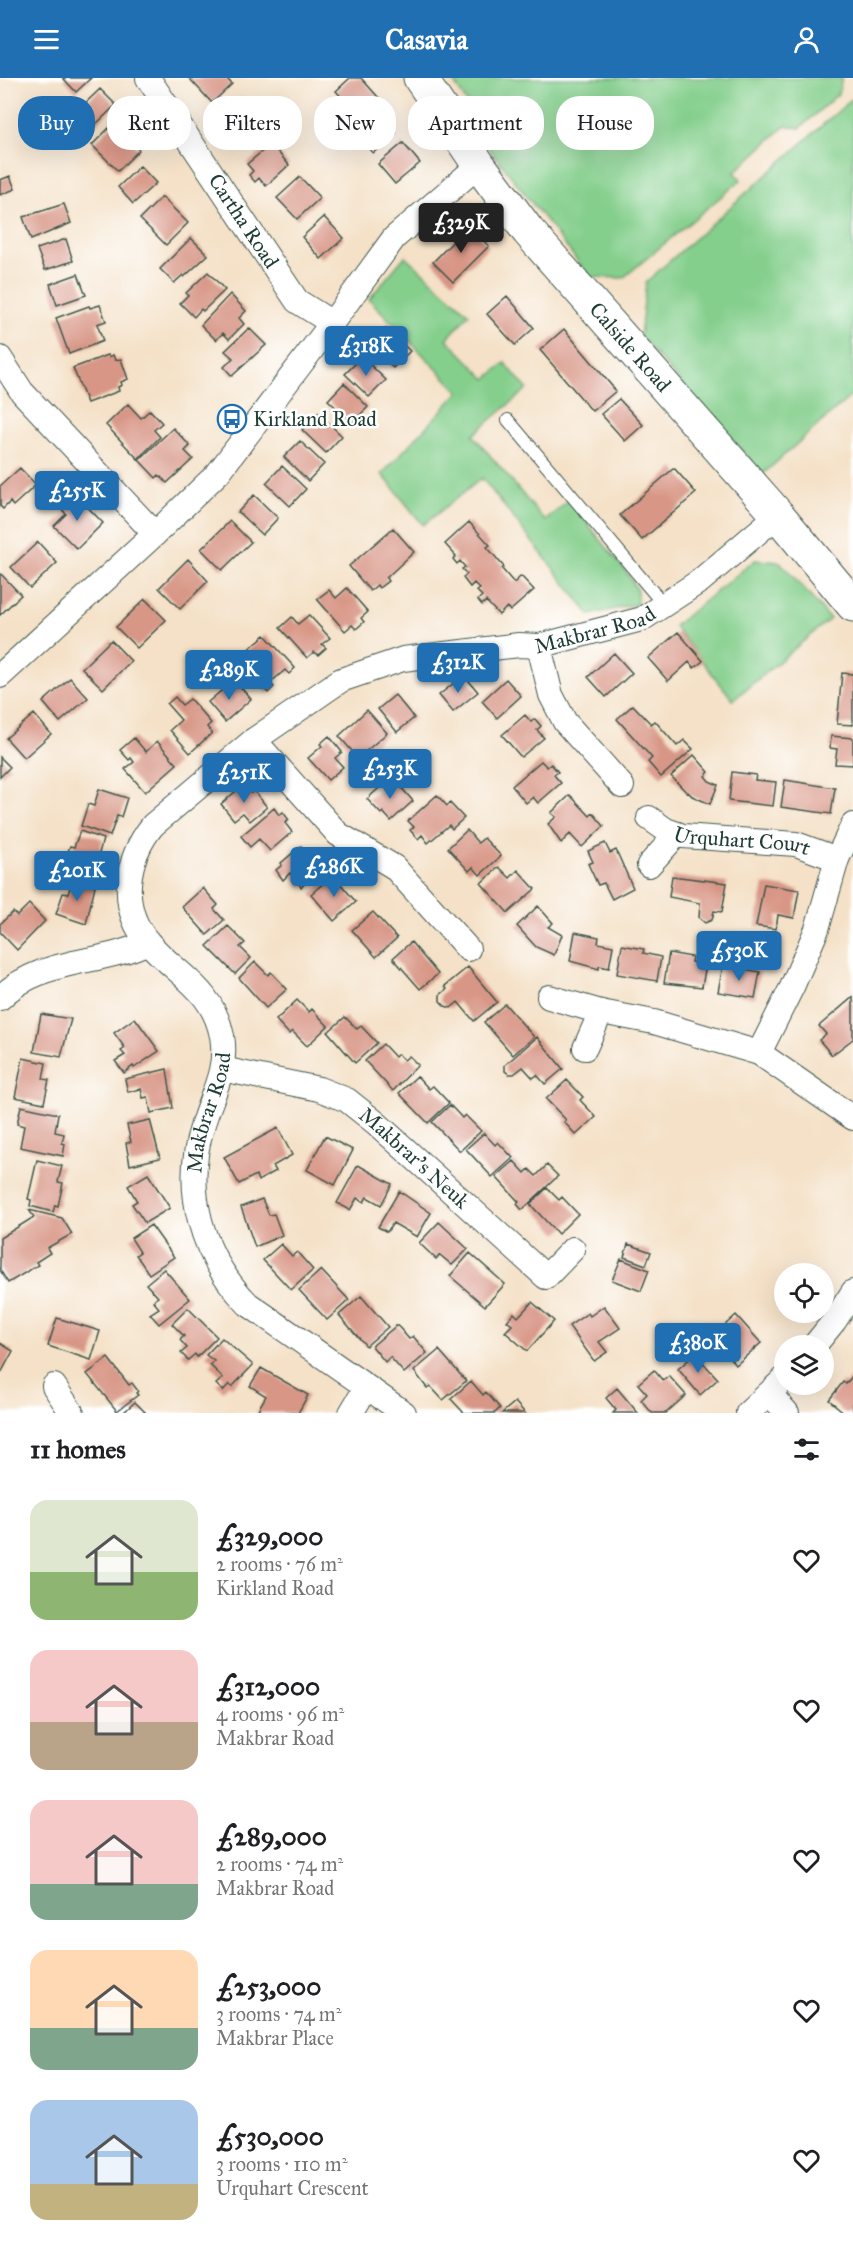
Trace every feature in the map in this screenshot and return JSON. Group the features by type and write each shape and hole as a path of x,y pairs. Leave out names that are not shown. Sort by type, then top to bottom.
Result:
{"street":[{"name":"Cartha Road","path":"148,78 297,301 332,323"},
{"name":"Calside Road","path":"420,78 479,165 528,231 778,515 853,605"},
{"path":"0,676 218,473 394,238 479,165"},
{"path":"0,358 22,392 155,534"},
{"name":"Makbrar Road","path":"404,1413 248,1304 231,1287 210,1252 198,1214 194,1170 203,1124 219,1086 222,1069 222,1038 207,998 195,984 148,942 133,915 129,900 130,868 135,852 153,825 254,740 341,680 403,659 519,645 539,646 642,619 700,581 778,515"},
{"path":"539,646 550,695 589,763 622,786"},
{"path":"254,740 338,834 394,867 468,949"},
{"name":"Urquhart Court","path":"649,818 666,830 678,834 706,839 796,844 837,859"},
{"path":"759,1053 792,987 817,929 837,859 853,825"},
{"path":"649,865 678,834"},
{"path":"0,998 17,983 42,970 74,961 101,958 136,948 148,942"},
{"path":"549,997 601,1012 654,1022 759,1053 853,1118"},
{"path":"585,1048 601,1012"},
{"name":"Makbrar's Neuk","path":"222,1069 319,1089 347,1100 376,1123 546,1277 573,1250"},
{"path":"823,1335 853,1292"},
{"path":"351,1413 366,1388"},
{"path":"748,1413 774,1390"},
{"path":"780,1395 788,1413"}],"lane":[{"path":"508,420 664,605"}],"green space":[{"path":"451,78 842,78 838,94 800,128 785,126 735,172 741,180 623,278 590,277 490,150 544,150 544,96 463,96"},
{"path":"853,98 853,394 763,474 640,337 646,282"},
{"path":"405,256 469,314 447,339 486,379 505,363 527,389 473,435 545,521 569,500 627,573 637,590 637,604 590,615 482,478 423,525 382,474 459,392 369,299"},
{"path":"755,560 780,562 830,619 733,700 674,626"}],"building":[{"path":"63,78 91,78 76,92"},
{"path":"189,78 226,78 232,84 219,96 206,96"},
{"path":"350,78 361,78 377,96 340,96 336,91"},
{"path":"100,89 107,96 107,114 95,125 95,96 93,96"},
{"path":"107,130 107,150 139,150 118,171 95,148 95,142"},
{"path":"403,143 420,163 395,184 378,164"},
{"path":"264,150 276,150 289,165 266,186 259,178 255,182 249,175 253,171 247,164"},
{"path":"140,166 156,183 133,204 118,187"},
{"path":"10,176 15,189 0,195 0,180"},
{"path":"300,177 320,198 297,219 277,198"},
{"path":"162,197 188,223 166,245 140,219"},
{"path":"64,204 71,223 31,240 23,217"},
{"path":"324,217 344,238 321,259 302,237"},
{"path":"468,226 489,246 453,282 433,262"},
{"path":"191,238 208,255 174,283 160,269"},
{"path":"66,239 73,261 45,270 37,249"},
{"path":"208,272 225,290 194,317 180,303 188,295 186,293"},
{"path":"78,274 86,295 57,305 50,284"},
{"path":"230,294 246,311 239,318 244,324 229,339 223,333 216,340 201,325"},
{"path":"507,296 534,328 515,345 487,314"},
{"path":"100,305 106,321 97,324 103,341 69,354 56,318 89,306 90,308"},
{"path":"249,328 266,345 232,376 224,367 233,358 225,351"},
{"path":"386,328 410,351 393,368 369,345"},
{"path":"564,329 616,391 592,411 540,350"},
{"path":"108,355 109,357 113,355 115,360 121,359 128,379 121,382 122,385 118,387 119,391 87,403 73,368"},
{"path":"362,357 386,380 369,397 345,374"},
{"path":"344,383 368,407 352,423 328,400"},
{"path":"619,399 643,425 625,441 601,414"},
{"path":"128,404 141,418 150,410 162,423 154,430 160,437 138,459 106,425"},
{"path":"318,413 342,436 326,453 302,430"},
{"path":"173,428 190,446 185,451 193,459 167,483 159,475 156,478 139,460"},
{"path":"300,441 324,464 308,481 284,457"},
{"path":"282,466 306,489 290,506 266,483"},
{"path":"20,468 36,485 13,506 10,502 3,509 0,506 0,486"},
{"path":"674,468 696,493 642,540 620,515"},
{"path":"74,493 103,523 77,549 54,526 66,514 60,507"},
{"path":"254,495 278,518 262,535 238,512"},
{"path":"230,521 251,542 222,570 201,549"},
{"path":"469,522 490,545 487,547 514,583 521,576 534,590 510,611 507,607 499,615 486,601 482,605 478,600 482,596 477,591 480,589 474,583 470,587 463,578 467,574 462,569 465,567 460,561 457,564 453,559 456,556 445,544"},
{"path":"393,528 414,552 386,578 388,581 379,588 377,585 370,591 349,566"},
{"path":"38,542 57,563 30,588 11,567"},
{"path":"188,559 208,581 180,609 159,588"},
{"path":"0,573 21,595 0,615"},
{"path":"347,588 368,612 361,618 364,622 356,629 352,625 345,631 317,599 329,590 336,598"},
{"path":"145,599 166,620 137,648 116,627"},
{"path":"309,615 330,638 322,644 326,648 318,655 314,652 307,658 280,628 292,617 298,624"},
{"path":"678,632 703,661 694,668 689,662 668,681 648,658"},
{"path":"265,635 295,668 289,674 285,670 270,683 274,687 268,693 238,658"},
{"path":"111,640 131,661 103,689 82,668"},
{"path":"614,653 632,673 606,697 588,677"},
{"path":"842,673 853,674 853,725 837,724"},
{"path":"464,675 478,692 453,712 439,695"},
{"path":"70,678 88,698 60,722 43,702"},
{"path":"506,679 521,696 497,718 482,701"},
{"path":"234,680 251,699 225,722 208,702"},
{"path":"395,695 414,718 397,732 378,709"},
{"path":"175,697 182,705 190,699 211,723 207,727 212,733 190,753 170,730 181,720 167,704"},
{"path":"633,705 651,724 655,721 677,746 684,740 693,749 661,777 648,762 652,758 617,719"},
{"path":"367,710 387,733 358,758 339,736"},
{"path":"34,714 51,734 24,758 6,738"},
{"path":"525,715 531,722 535,719 541,726 537,730 544,738 521,757 502,735"},
{"path":"329,736 342,752 335,758 343,767 328,780 308,758 322,746 320,744"},
{"path":"831,736 853,738 853,765 835,764 837,749 830,748"},
{"path":"134,738 146,752 157,741 177,764 145,792 125,769 134,762 120,750"},
{"path":"694,755 709,772 705,776 709,781 718,785 710,804 687,793 671,776"},
{"path":"0,757 10,767 0,777"},
{"path":"541,761 547,767 551,764 558,772 554,775 561,783 538,803 533,797 526,803 512,786"},
{"path":"732,772 756,775 755,780 776,782 773,806 729,801"},
{"path":"785,780 835,788 831,814 781,807"},
{"path":"387,781 393,788 398,784 413,801 391,821 367,799"},
{"path":"243,785 251,793 254,791 267,807 250,821 243,813 234,820 221,804"},
{"path":"99,789 127,798 121,817 117,816 110,836 81,826 88,804 94,806"},
{"path":"437,795 447,806 450,803 464,818 452,829 449,825 428,843 422,835 418,839 410,830 414,827 408,821"},
{"path":"570,795 590,816 593,813 604,826 582,847 570,834 561,843 548,824 556,817 551,813"},
{"path":"274,808 279,815 283,812 289,820 285,823 292,832 270,851 259,839 250,847 241,836"},
{"path":"467,830 478,843 484,838 501,856 480,875 473,867 469,871 448,848"},
{"path":"80,831 103,839 92,879 62,869 70,846 74,847"},
{"path":"605,843 610,853 616,850 633,888 612,899 604,883 598,885 588,864 593,862 588,851"},
{"path":"301,846 321,869 301,887 290,873 283,880 276,870"},
{"path":"499,867 510,878 518,870 535,889 508,913 481,883"},
{"path":"333,875 356,902 334,921 311,894"},
{"path":"672,876 727,883 722,912 714,911 712,920 705,923 699,918 700,903 669,897"},
{"path":"73,878 95,886 86,924 56,914 63,893 68,894"},
{"path":"764,884 799,890 794,918 778,915 776,929 756,926"},
{"path":"203,888 218,905 214,909 224,920 207,935 182,907"},
{"path":"29,904 45,921 17,950 0,932 0,924 13,912 17,916"},
{"path":"538,906 553,923 548,927 562,935 554,955 536,947 517,926"},
{"path":"373,912 397,938 376,957 352,930"},
{"path":"228,926 245,943 240,947 251,958 235,974 207,946"},
{"path":"575,932 599,937 598,943 613,946 609,968 599,966 599,969 570,961"},
{"path":"411,942 438,974 420,989 393,958"},
{"path":"622,945 644,949 643,953 661,957 657,981 617,974"},
{"path":"669,953 692,957 691,962 706,964 702,987 664,983"},
{"path":"255,962 268,975 271,972 287,989 266,1008 239,978"},
{"path":"723,965 760,972 755,998 718,992"},
{"path":"468,967 497,1002 474,1021 458,1002 451,1008 440,1001 440,995 447,989 445,986"},
{"path":"853,997 853,1039 832,1055 819,1040 826,1034 819,1026"},
{"path":"297,1000 309,1012 312,1009 328,1026 307,1046 292,1031 289,1034 276,1020"},
{"path":"505,1004 534,1037 513,1055 484,1022"},
{"path":"41,1014 71,1019 61,1057 34,1052"},
{"path":"345,1017 357,1029 361,1026 377,1043 355,1063 328,1032"},
{"path":"135,1018 159,1051 124,1073 115,1061 125,1055 121,1051 125,1048 114,1033"},
{"path":"537,1037 563,1069 545,1084 537,1075 533,1078 523,1067 514,1074 505,1071 505,1065"},
{"path":"383,1044 395,1057 398,1054 404,1060 409,1056 418,1065 393,1091 365,1061"},
{"path":"23,1058 46,1063 43,1079 49,1080 44,1103 15,1097"},
{"path":"167,1069 173,1108 151,1113 148,1097 143,1098 141,1089 128,1092 125,1079"},
{"path":"417,1076 429,1089 433,1086 449,1103 428,1123 399,1093"},
{"path":"567,1080 583,1097 580,1100 596,1117 576,1135 564,1122 566,1120 546,1099"},
{"path":"450,1105 462,1118 465,1115 481,1131 460,1151 432,1122"},
{"path":"21,1106 58,1114 55,1132 64,1134 63,1156 20,1147 24,1126 17,1124"},
{"path":"150,1120 160,1158 130,1165 126,1143 131,1142 127,1125"},
{"path":"278,1128 292,1155 273,1166 276,1171 258,1181 256,1175 239,1184 224,1157"},
{"path":"484,1133 495,1145 498,1142 513,1158 492,1177 466,1149"},
{"path":"325,1136 353,1150 335,1185 307,1170"},
{"path":"37,1160 62,1166 58,1182 63,1183 58,1206 55,1205 53,1212 30,1206 31,1200 28,1199"},
{"path":"514,1161 525,1173 529,1169 536,1176 547,1165 558,1176 522,1210 517,1204 519,1202 496,1177"},
{"path":"358,1165 392,1184 381,1205 367,1197 364,1202 357,1198 350,1210 337,1203"},
{"path":"148,1174 170,1208 145,1223 132,1204 137,1201 128,1186"},
{"path":"547,1188 559,1200 562,1197 578,1214 558,1234 530,1204"},
{"path":"399,1191 431,1213 417,1237 393,1223 387,1232 378,1227"},
{"path":"262,1199 269,1215 274,1214 282,1235 255,1247 241,1207"},
{"path":"29,1210 62,1218 72,1234 47,1248 50,1253 36,1262 38,1265 8,1283 0,1270 0,1238 34,1217"},
{"path":"439,1222 468,1249 452,1265 440,1255 436,1259 419,1243"},
{"path":"151,1225 174,1257 149,1274 136,1255 140,1252 131,1238"},
{"path":"281,1244 292,1256 297,1252 313,1270 291,1290 263,1260"},
{"path":"628,1244 651,1252 646,1265 624,1257"},
{"path":"470,1253 505,1284 485,1306 450,1276"},
{"path":"621,1259 649,1270 641,1291 612,1280"},
{"path":"164,1269 190,1299 159,1324 150,1314 159,1308 153,1301 158,1297 146,1284"},
{"path":"321,1270 349,1300 327,1320 299,1290"},
{"path":"361,1296 388,1327 366,1346 339,1315"},
{"path":"532,1302 554,1321 527,1351 505,1332 512,1325 507,1321 514,1313 518,1317"},
{"path":"604,1306 620,1328 599,1342 607,1352 594,1361 569,1326 588,1313 590,1316"},
{"path":"188,1308 217,1337 197,1357 195,1354 188,1360 181,1353 187,1348 180,1340 184,1336 172,1324"},
{"path":"736,1315 761,1343 736,1365 720,1347 734,1336 725,1325"},
{"path":"57,1318 100,1331 91,1360 48,1346"},
{"path":"397,1325 409,1339 413,1336 427,1353 404,1373 390,1357 385,1362 372,1346"},
{"path":"222,1338 253,1365 232,1387 229,1384 223,1391 216,1384 223,1378 210,1365 214,1361 206,1355"},
{"path":"0,1343 13,1351 0,1375"},
{"path":"439,1350 466,1381 443,1400 430,1386 427,1388 414,1371"},
{"path":"695,1354 718,1379 700,1395 678,1369"},
{"path":"108,1358 129,1385 132,1383 138,1391 136,1393 138,1395 117,1411 87,1374"},
{"path":"261,1368 308,1395 298,1413 256,1413 266,1396 250,1386"},
{"path":"654,1370 663,1381 669,1376 686,1395 666,1413 652,1413 641,1400 647,1394 638,1384"},
{"path":"853,1375 853,1413 845,1413 829,1400 843,1382 846,1384"},
{"path":"471,1381 483,1395 486,1392 500,1408 495,1413 464,1413 451,1399"},
{"path":"617,1388 638,1413 613,1413 616,1410 606,1398"},
{"path":"135,1402 146,1413 123,1413"},
{"path":"515,1402 525,1413 502,1413"}],"place":[{"name":"Kirkland Road","path":"232,419"}]}
